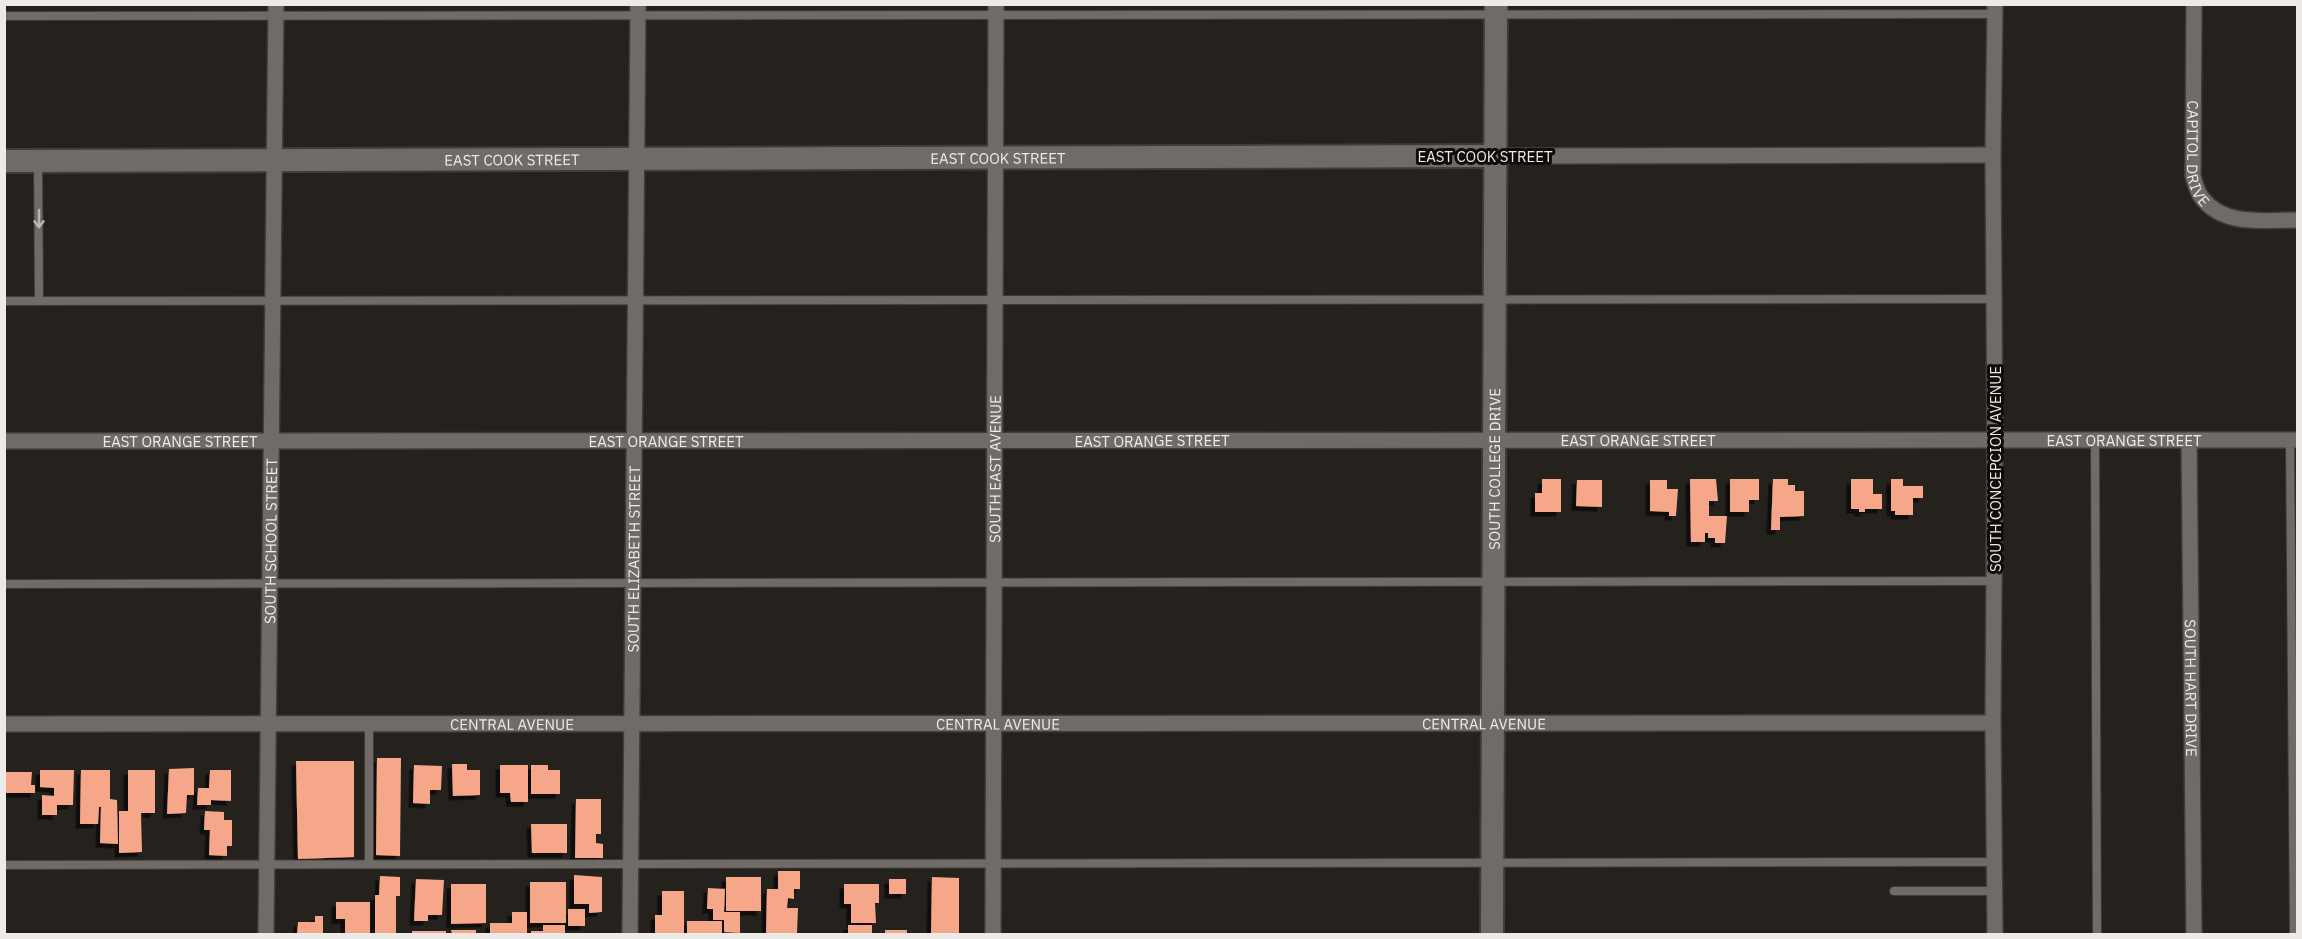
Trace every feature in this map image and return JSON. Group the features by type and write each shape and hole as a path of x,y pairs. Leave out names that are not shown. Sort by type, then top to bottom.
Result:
{"street":[{"name":"CAPITOL DRIVE","path":"2194,4 2193,176 2200,197 2216,212 2237,219 2298,220"},
{"name":"SOUTH CONCEPCION AVENUE","path":"1995,9 1993,155 1995,934"},
{"name":"SOUTH SCHOOL STREET","path":"266,934 276,10"},
{"name":"SOUTH ELIZABETH STREET","path":"630,934 638,10"},
{"name":"SOUTH EAST AVENUE","path":"993,934 996,10"},
{"name":"SOUTH COLLEGE DRIVE","path":"1492,934 1496,10"},
{"name":"EAST COOK STREET","path":"4,161 1993,155"},
{"name":"SOUTH HART DRIVE","path":"2189,440 2194,934"},
{"name":"EAST ORANGE STREET","path":"4,441 2294,440"},
{"name":"CENTRAL AVENUE","path":"4,724 1993,723"}],"lane":[{"path":"4,15 276,10 1995,9"},
{"path":"38,161 39,301"},
{"path":"4,301 1995,299"},
{"path":"2095,440 2097,934"},
{"path":"2294,440 2294,934"},
{"path":"4,584 1995,581"},
{"path":"369,724 369,864"},
{"path":"4,865 1994,862"},
{"path":"1894,891 1995,891"}],"building":[{"path":"1542,479 1561,479 1561,512 1535,512 1535,493 1542,493"},
{"path":"1690,479 1716,479 1718,501 1709,501 1709,516 1727,516 1725,543 1715,543 1715,538 1708,538 1708,533 1705,533 1705,542 1691,542"},
{"path":"1730,479 1759,479 1759,500 1749,500 1749,512 1730,512"},
{"path":"1773,479 1788,479 1788,485 1795,485 1795,491 1804,491 1804,516 1780,517 1780,530 1771,530"},
{"path":"1851,479 1873,479 1873,494 1882,494 1882,509 1865,509 1865,512 1859,512 1859,509 1851,509"},
{"path":"1891,479 1903,479 1903,486 1923,486 1923,498 1913,498 1913,515 1895,515 1895,511 1891,511"},
{"path":"1577,480 1602,480 1602,507 1576,506"},
{"path":"1650,480 1667,480 1667,489 1678,489 1676,516 1669,516 1669,512 1650,511"},
{"path":"377,758 401,758 400,856 376,855"},
{"path":"296,761 354,761 354,857 298,859"},
{"path":"452,764 467,764 467,770 480,770 480,795 453,796"},
{"path":"414,765 442,766 441,790 430,790 430,804 413,803"},
{"path":"500,765 528,765 528,802 511,802 510,793 500,793"},
{"path":"531,765 548,765 548,770 560,770 560,794 531,794"},
{"path":"194,768 194,795 187,795 186,813 167,814 169,769"},
{"path":"40,770 74,770 73,805 57,805 57,815 42,815 42,795 54,796 54,788 40,787"},
{"path":"81,770 110,770 110,799 117,800 118,844 100,843 101,807 99,807 98,824 80,824"},
{"path":"128,770 155,770 155,813 141,813 142,852 119,853 119,811 128,811"},
{"path":"210,770 231,770 231,801 211,800 211,805 197,805 198,788 209,788"},
{"path":"5,772 32,772 31,785 35,785 35,793 5,793"},
{"path":"576,799 601,799 601,834 596,834 596,843 603,844 603,858 575,858"},
{"path":"205,811 224,812 224,820 232,820 232,846 227,846 227,856 209,855 210,830 204,830"},
{"path":"531,824 567,824 567,853 532,853"},
{"path":"778,871 800,871 800,889 794,889 794,899 788,898 787,908 798,908 797,934 766,934 767,889 778,889"},
{"path":"574,875 602,877 602,912 589,913 589,904 574,904"},
{"path":"380,876 400,877 400,896 396,896 396,934 375,934 375,895 379,895"},
{"path":"726,877 761,877 761,911 726,911"},
{"path":"932,877 959,878 959,934 931,934"},
{"path":"416,879 444,880 442,915 428,915 428,921 414,921"},
{"path":"889,879 906,879 906,894 889,894"},
{"path":"530,882 566,882 566,923 530,923"},
{"path":"451,884 486,884 486,923 451,924"},
{"path":"844,884 879,884 879,903 875,903 876,923 851,923 851,904 844,904"},
{"path":"708,888 725,889 724,912 740,912 740,933 724,932 724,920 713,920 713,909 707,909"},
{"path":"662,891 684,891 684,934 655,934 655,915 662,915"},
{"path":"336,902 370,902 370,934 345,934 345,919 336,919"},
{"path":"568,909 585,909 585,926 568,926"},
{"path":"512,912 527,912 527,934 490,934 490,923 512,923"},
{"path":"315,916 323,916 323,934 297,934 298,922 315,922"},
{"path":"687,921 722,921 722,934 687,934"},
{"path":"543,925 565,925 565,934 531,934 531,931 543,931"},
{"path":"848,925 872,925 872,934 848,934"},
{"path":"451,930 476,930 476,934 452,934"},
{"path":"885,930 907,930 907,934 885,934"},
{"path":"412,931 446,931 446,934 412,934"}]}
